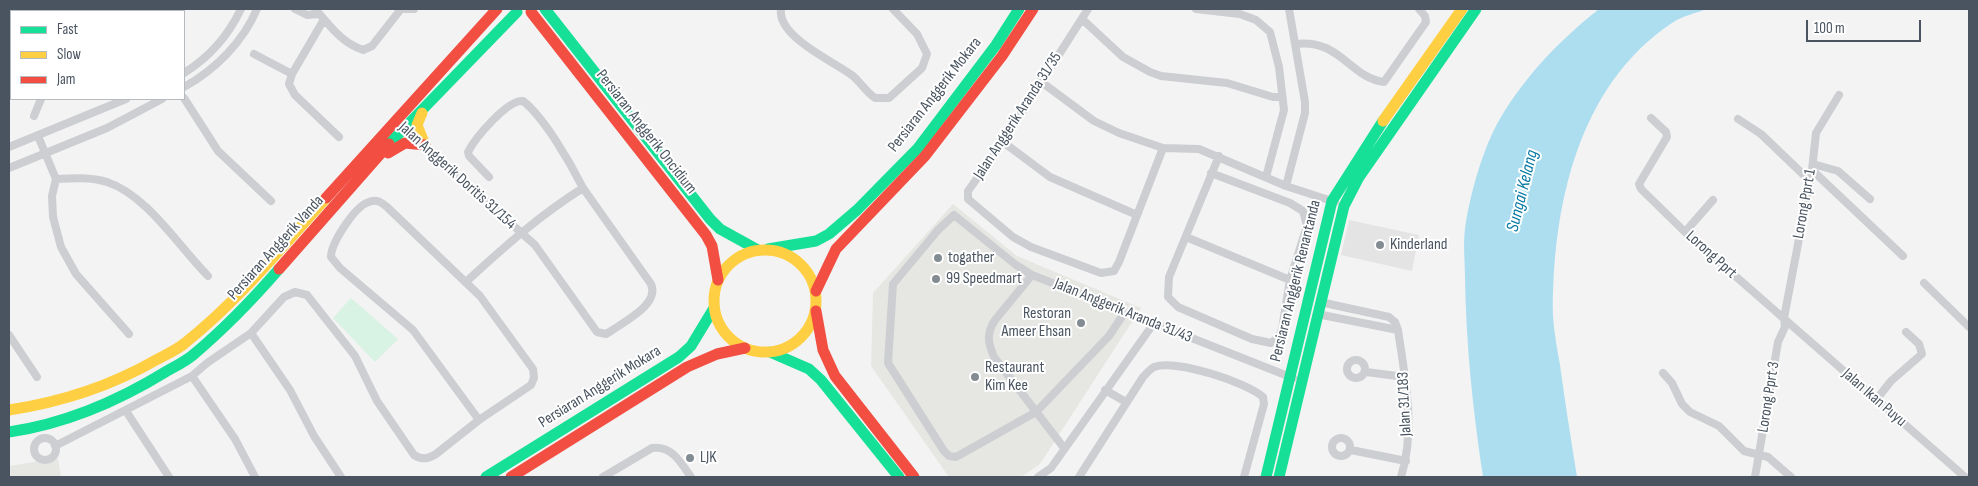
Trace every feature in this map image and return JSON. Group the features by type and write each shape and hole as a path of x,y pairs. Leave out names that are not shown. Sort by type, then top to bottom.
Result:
{"main road":[{"name":"Persiaran Anggerik Vanda","path":"9,410 47,404 87,393 137,370 184,344 242,291 400,123 496,9"},
{"name":"Persiaran Anggerik Oncidium","path":"545,9 710,219 720,229 763,250"},
{"name":"Persiaran Anggerik Mokara","path":"763,250 816,241 829,234 857,210 918,148 990,52 1018,9"},
{"name":"Persiaran Anggerik Mokara","path":"816,291 836,249 925,156 981,84 1033,9"},
{"name":"Persiaran Anggerik Renantanda","path":"1266,477 1332,201 1357,159 1462,9"},
{"name":"Persiaran Anggerik Renantanda","path":"1280,474 1344,206 1365,170 1476,9"},
{"name":"Persiaran Anggerik Vanda","path":"9,432 41,426 90,409 144,385 192,356 254,298 375,160 400,123 427,104 514,10"},
{"path":"514,10 534,10"},
{"name":"Persiaran Anggerik Oncidium","path":"534,10 706,235 712,246 718,280"},
{"path":"375,160 384,158 398,145 406,143 425,145 417,125 427,104"},
{"path":"899,477 815,375 794,361 770,352 745,348 724,332 714,308 714,294 718,280 734,260 763,250 796,259 809,273 816,291 816,311 823,350 835,376 914,477"},
{"name":"Persiaran Anggerik Mokara","path":"486,477 679,357 691,346 714,308"},
{"path":"770,352 789,347 805,335 816,311"},
{"name":"Persiaran Anggerik Mokara","path":"511,477 687,367 717,354 745,348"}],"street":[{"path":"185,72 202,62 219,44 233,26 241,9"},
{"path":"185,86 200,77 229,52 245,31 257,9"},
{"path":"295,9 307,15 319,14 354,47 363,50 372,46 401,9"},
{"path":"405,9 414,9"},
{"path":"781,9 783,20 807,48 845,70 875,98 882,99 889,98 922,68 927,54 917,34 892,9"},
{"name":"Jalan Anggerik Aranda 31/35","path":"1088,9 1040,81 1003,142 968,191 968,199 1021,243 1094,271 1109,273 1114,271 1119,262 1163,148"},
{"path":"1196,9 1240,14 1264,26 1270,32 1281,80 1281,97 1284,110 1266,177"},
{"path":"1286,186 1305,113 1303,84 1289,9"},
{"path":"1295,44 1311,43 1325,46 1373,79 1384,82 1426,22 1425,16 1419,9"},
{"path":"319,14 289,84 291,89 339,137"},
{"path":"1082,19 1122,57 1161,76 1211,80 1273,97 1281,97"},
{"path":"254,54 292,74"},
{"path":"1040,81 1094,122 1163,148 1199,149 1286,186 1344,206"},
{"name":"Lorong Pprt 1","path":"1784,318 1810,181 1816,133 1839,95"},
{"path":"34,116 41,100"},
{"path":"9,147 124,100"},
{"path":"9,168 107,128 160,100"},
{"path":"185,100 218,151 271,202"},
{"path":"467,281 520,232 549,209 583,188 574,170 533,110 524,102 518,100 504,110 468,152 469,156 489,177"},
{"name":"Lorong Pprt","path":"1652,118 1666,132 1667,137 1639,184 1640,189 1685,232 1784,318"},
{"path":"1738,119 1761,134 1810,181"},
{"name":"Jalan Anggerik Doritis 31/154","path":"400,123 535,245 594,330 606,334 650,302 653,296 653,287 583,188"},
{"path":"38,136 56,179 52,196 53,217 62,247 76,274 129,334"},
{"path":"1003,142 1050,177 1137,215"},
{"path":"1211,173 1290,203 1303,211 1307,226 1290,280 1279,337 1271,343 1252,339 1178,308 1171,302 1167,290 1169,277 1211,173 1219,156"},
{"path":"1812,167 1838,171 1870,199"},
{"path":"1812,167 1903,256"},
{"path":"56,179 91,179 106,182 134,197 208,276"},
{"path":"1685,232 1713,200"},
{"path":"55,446 126,412 192,376 207,363 250,333 284,297 301,292 310,298 355,356 377,402 414,455 422,459 428,458 528,387 533,381 534,369 480,296 467,281 387,207 377,201 364,204 335,240 331,257 336,264 413,330 479,420"},
{"name":"Jalan Anggerik Aranda 31/43","path":"1036,412 956,457 952,457 944,451 888,362 893,284 949,218 954,215 1016,265 1032,275 1302,381"},
{"path":"1186,237 1290,280"},
{"path":"1032,275 995,320 988,341 994,357 1064,448"},
{"path":"1924,283 1969,327"},
{"path":"1319,308 1348,308 1392,318 1398,330"},
{"path":"1319,308 1346,320 1398,330"},
{"path":"1346,320 1348,308"},
{"path":"1036,412 1109,336 1125,312"},
{"name":"Jalan Ikan Puyu","path":"1784,318 1965,477"},
{"name":"Lorong Pprt 3","path":"1756,477 1778,342 1785,327 1784,318"},
{"path":"1038,477 1051,468 1154,323"},
{"name":"Jalan 31/183","path":"1398,330 1405,377 1408,423 1406,461 1401,477"},
{"path":"1876,400 1891,381 1922,354 1919,344 1906,332"},
{"path":"250,333 290,390 314,436 341,477"},
{"path":"9,335 36,377"},
{"path":"1079,477 1143,377 1153,367 1165,365 1199,370 1255,390 1263,397 1264,404 1244,477"},
{"path":"1366,372 1405,377"},
{"path":"1663,373 1672,383 1682,404 1690,412 1719,426 1744,451 1768,457 1791,477"},
{"path":"192,376 234,439 255,477"},
{"path":"1105,390 1126,402"},
{"path":"126,412 169,477"},
{"path":"41,426 43,439"},
{"path":"43,439 52,441 55,446 54,456 49,460 40,459 34,451 36,444 43,439"},
{"path":"602,477 652,448 661,447 674,454 689,474"},
{"path":"1352,450 1406,461"}],"shaded area":[{"path":"953,204 1017,256 1141,308 1040,464 1021,477 949,477 871,366 873,293"},
{"name":"Kinderland","path":"1349,220 1419,235 1412,271 1341,255"},
{"path":"58,458 61,477 9,477 9,466"}],"green space":[{"path":"351,298 398,339 375,362 333,318"}],"water":[{"name":"Sungai Kelang","path":"1599,9 1707,9 1672,23 1640,49 1613,80 1592,115 1576,153 1565,193 1558,234 1553,316 1577,477 1483,477 1471,378 1464,247 1467,215 1474,186 1488,142 1511,102 1533,72 1558,45"}],"traffic: fast":[{"path":"545,9 710,219 720,229 758,250"},
{"path":"768,249 816,241 829,234 857,210 918,148 996,45 1019,9"},
{"path":"1279,477 1344,206 1359,177 1476,9"},
{"path":"389,144 517,12"},
{"path":"1266,477 1332,201 1383,121"},
{"path":"9,432 71,417 111,401 149,382 184,361 205,345 249,303 279,269"},
{"path":"486,477 679,357 691,346 714,308"},
{"path":"770,352 809,369 821,380 899,477"}],"traffic: slow":[{"path":"1383,121 1462,9"},
{"path":"422,113 417,125 425,145"},
{"path":"9,410 48,403 103,386 138,370 178,348 204,327 241,292 326,198"},
{"path":"765,250 785,254 801,265 812,281 816,301 812,321 801,337 785,348 765,352 745,348 729,337 718,321 714,301 718,281 729,265 745,254 765,250"}],"traffic: jam":[{"path":"326,198 497,9"},
{"path":"816,291 836,249 925,156 1002,56 1033,9"},
{"path":"531,12 706,235 712,246 718,280"},
{"path":"388,153 405,143 425,145"},
{"path":"279,269 389,144"},
{"path":"816,311 823,350 835,376 914,477"},
{"path":"511,477 687,367 717,354 745,348"}],"place":[{"name":"Kinderland","path":"1380,245"},
{"name":"togather","path":"938,258"},
{"name":"99 Speedmart","path":"936,279"},
{"name":"Restoran Ameer Ehsan","path":"1081,323"},
{"name":"Restaurant Kim Kee","path":"975,377"},
{"name":"LJK","path":"690,458"}]}
